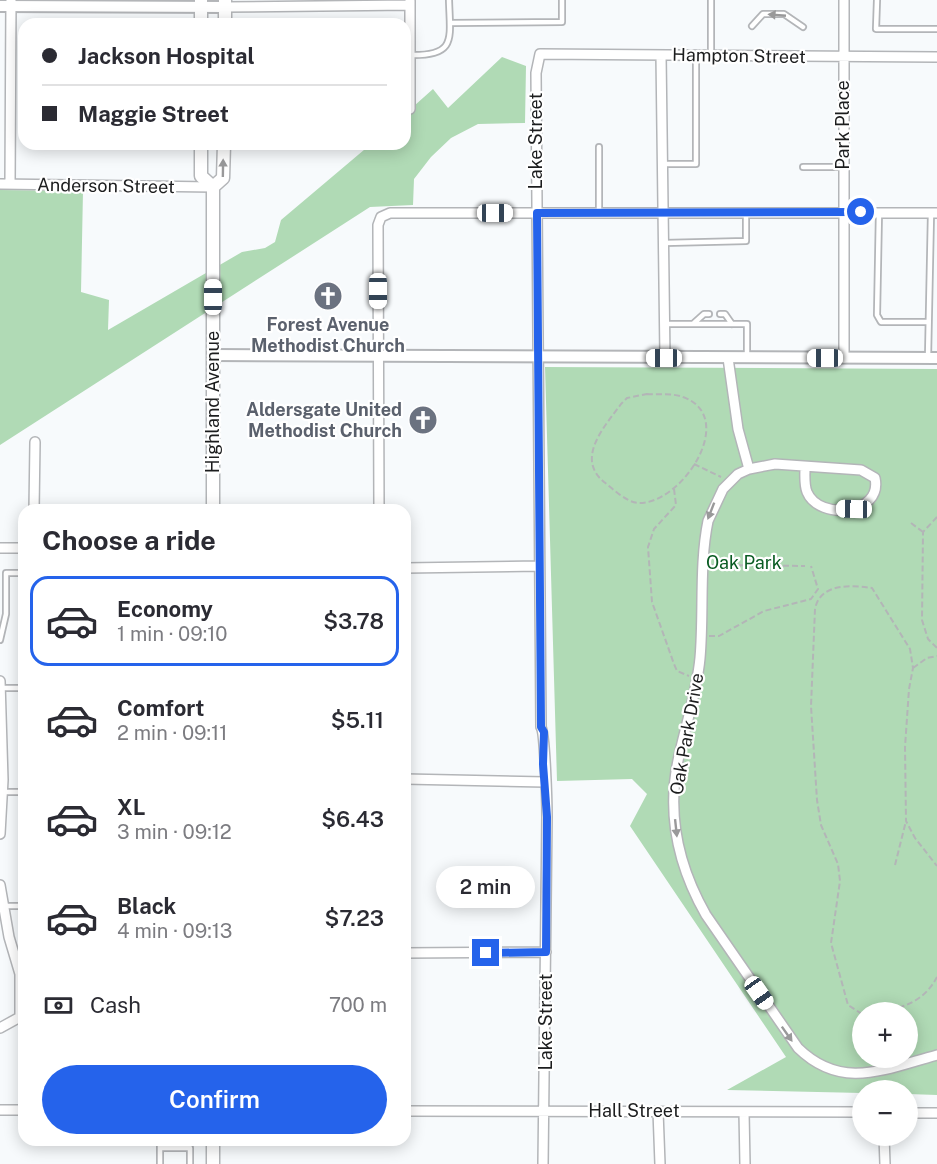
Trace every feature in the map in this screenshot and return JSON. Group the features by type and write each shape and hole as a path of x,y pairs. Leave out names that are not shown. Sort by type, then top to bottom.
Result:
{"main road":[{"name":"Highland Avenue","path":"201,150 201,176 213,187 213,504"},
{"name":"Highland Avenue","path":"213,187 223,178 224,150"},
{"path":"213,1146 213,1164"}],"street":[{"name":"Park Place","path":"844,0 842,212 844,358"},
{"path":"10,184 7,4 410,3"},
{"name":"Hampton Street","path":"540,54 937,57"},
{"name":"Lake Street","path":"540,54 536,73 537,356 539,566 547,817 543,1164"},
{"path":"661,55 664,358"},
{"name":"Anderson Street","path":"0,184 213,187"},
{"path":"379,504 378,225 381,217 390,213 934,213"},
{"path":"214,355 932,358"},
{"path":"728,358 738,429 749,469"},
{"path":"34,504 35,442"},
{"name":"Oak Park Drive","path":"805,468 806,490 816,504 822,508 854,509 865,504 874,491 874,478 861,470 805,468 775,464 749,469 730,481 715,502 708,521 702,635 697,677 678,759 674,796 675,822 684,869 706,915 791,1039 809,1059 825,1068 856,1075 869,1074 937,1055"},
{"path":"0,548 18,548"},
{"path":"411,568 539,566"},
{"path":"0,681 3,792 0,834"},
{"path":"411,780 545,782"},
{"path":"0,885 2,906 18,966"},
{"path":"411,953 546,952"},
{"path":"0,1028 18,1019"},
{"path":"0,1110 18,1110"},
{"path":"658,1111 660,1164"},
{"name":"Hall Street","path":"411,1112 852,1112"},
{"path":"744,1112 745,1164"},
{"path":"918,1113 937,1113"},
{"path":"884,1146 885,1164"}],"lane":[{"path":"411,55 432,56 443,51 448,40 450,23 449,0"},
{"path":"450,23 562,22 562,0"},
{"path":"711,0 711,56"},
{"path":"877,0 876,29 937,29"},
{"path":"752,26 764,14 784,14 803,27"},
{"path":"662,164 696,164 696,56"},
{"path":"599,147 599,213"},
{"path":"803,167 843,167"},
{"path":"663,243 746,241 746,212"},
{"path":"879,212 877,315 881,322 928,322"},
{"path":"932,358 928,322 934,213"},
{"path":"693,324 704,314 709,314"},
{"path":"720,314 725,314 732,324"},
{"path":"663,324 747,324 747,358"},
{"path":"0,639 6,614 6,573 18,573"},
{"path":"0,688 18,688"},
{"path":"3,792 18,792"},
{"path":"2,906 18,906"},
{"path":"160,1164 160,1148 190,1148 190,1164"}],"path":[{"path":"647,394 684,397 699,408 706,426 703,448 683,481 674,489 651,500 635,503 624,498 596,475 590,459 593,446 627,398 647,394"},
{"path":"694,464 730,481"},
{"path":"674,489 676,505 650,536 648,547 652,602 677,670 697,677"},
{"path":"937,517 922,532 922,620 928,639 937,648"},
{"path":"911,523 922,532"},
{"path":"705,565 805,566"},
{"path":"811,566 818,589 824,592"},
{"path":"852,1008 848,1005 831,943 840,881 838,864 822,825 817,800 811,706 816,601 824,592 847,587 872,588 910,649 913,668 906,720 906,821 895,865"},
{"path":"811,599 818,589"},
{"path":"702,635 718,636 764,611 811,599 816,601"},
{"path":"913,668 927,658 937,656"},
{"path":"906,821 915,838 937,866"},
{"path":"910,1002 922,998 930,991 937,977"}],"green space":[{"path":"502,57 526,66 525,123 478,124 451,138 431,157 414,179 413,205 370,207 0,445 0,190 83,191 81,292 109,300 108,330 242,252 265,248 275,242 281,220 364,150 411,150 411,109 433,89 448,108"},
{"name":"Oak Park","path":"545,367 937,369 937,1095 918,1094 918,1080 852,1080 852,1093 727,1090 786,1057 630,826 647,794 632,779 557,781"}],"place":[{"name":"Forest Avenue Methodist Church","path":"328,296"},
{"name":"Aldersgate United Methodist Church","path":"423,420"}],"route":[{"path":"486,953 546,952 547,817 543,764 544,732 541,727 539,603 537,213 861,212"}]}
